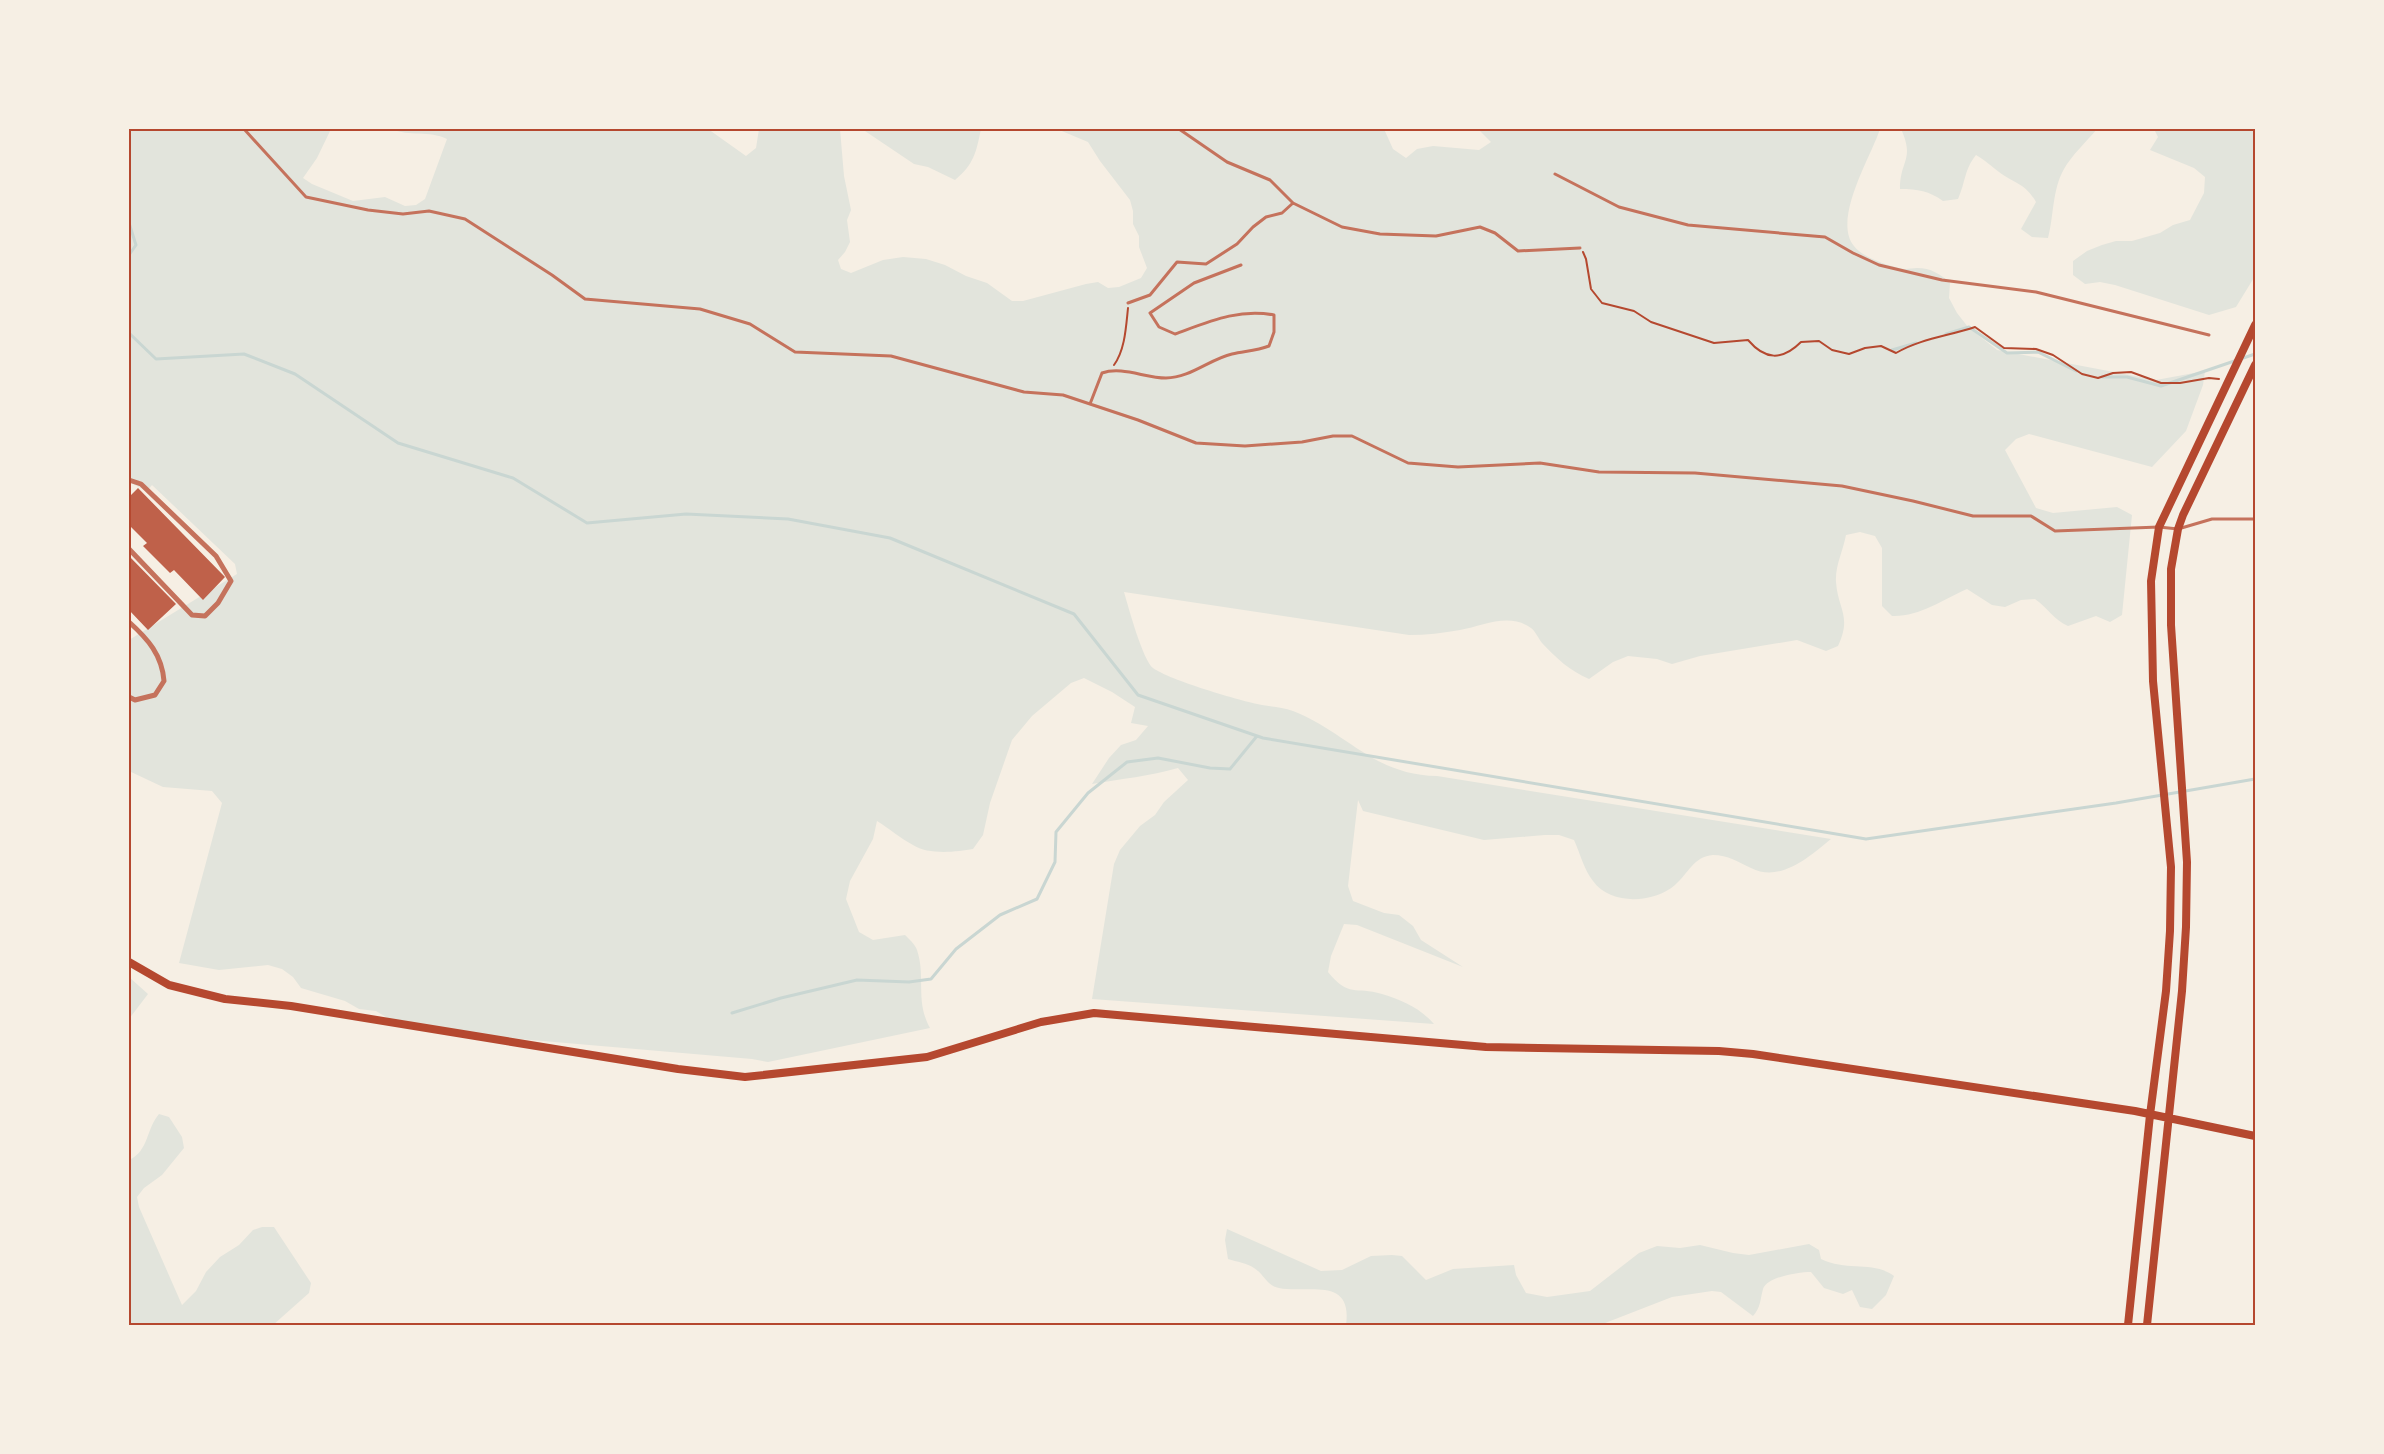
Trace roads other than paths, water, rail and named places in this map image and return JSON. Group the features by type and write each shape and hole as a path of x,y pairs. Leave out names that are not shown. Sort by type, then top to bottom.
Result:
{"main road":[{"path":"2128,1325 2150,1115 2166,992 2171,867 2153,681 2151,581 2159,526 2224,381 2255,325"},
{"path":"2146,1325 2182,992 2187,862 2171,625 2171,568 2178,529 2255,365"},
{"path":"129,962 168,985 225,999 291,1006 678,1069 745,1077 927,1057 1041,1022 1094,1013 1486,1047 1719,1051 1753,1054 2150,1115 2255,1136"}],"street":[{"path":"129,480 141,484 216,556 231,581 218,603 205,615 192,615 129,549"},
{"path":"129,622 152,645 163,666 164,681 155,694 135,700 129,697"}],"lane":[{"path":"244,129 306,197 368,210 403,214 429,211 465,219 552,274 585,299 700,309 750,324 795,352 891,356 1024,392 1063,395 1138,420 1196,444 1245,446 1352,436 1408,463 1458,467 1540,463 1599,472 1695,473 1842,486 1973,516 2031,516 2055,531 2159,526 2178,529 2211,519 2255,519"},
{"path":"1179,129 1227,162 1270,180 1293,203 1342,227 1380,234 1436,236 1480,227 1495,233 1518,251 1580,248"},
{"path":"1555,174 1618,207 1688,225 1825,237 1853,253 1889,267 1942,280 2036,292 2209,335"},
{"path":"1128,303 1150,296 1177,262 1206,264 1237,244 1252,227 1266,217 1282,213 1293,203"},
{"path":"1090,404 1102,373 1110,370 1166,378 1178,376 1231,354 1254,352 1269,346 1274,332 1274,315 1257,312 1236,313 1175,334 1159,327 1150,314 1194,283 1241,265"}],"waterway":[{"path":"129,223 136,245 129,255"},
{"path":"1946,334 1969,327 2007,353 2038,352 2076,371"},
{"path":"129,333 156,359 244,354 295,374 398,443 513,478 587,523 686,514 788,519 890,538 1074,614 1138,695 1263,738 1866,839 2116,803 2255,779"},
{"path":"1892,350 1916,343"},
{"path":"2102,377 2127,377 2161,386 2255,354"},
{"path":"732,1013 781,998 857,980 909,982 931,979 956,949 1000,915 1037,899 1055,862 1056,832 1088,793 1127,762 1158,758 1210,768 1230,769 1257,736"}]}
